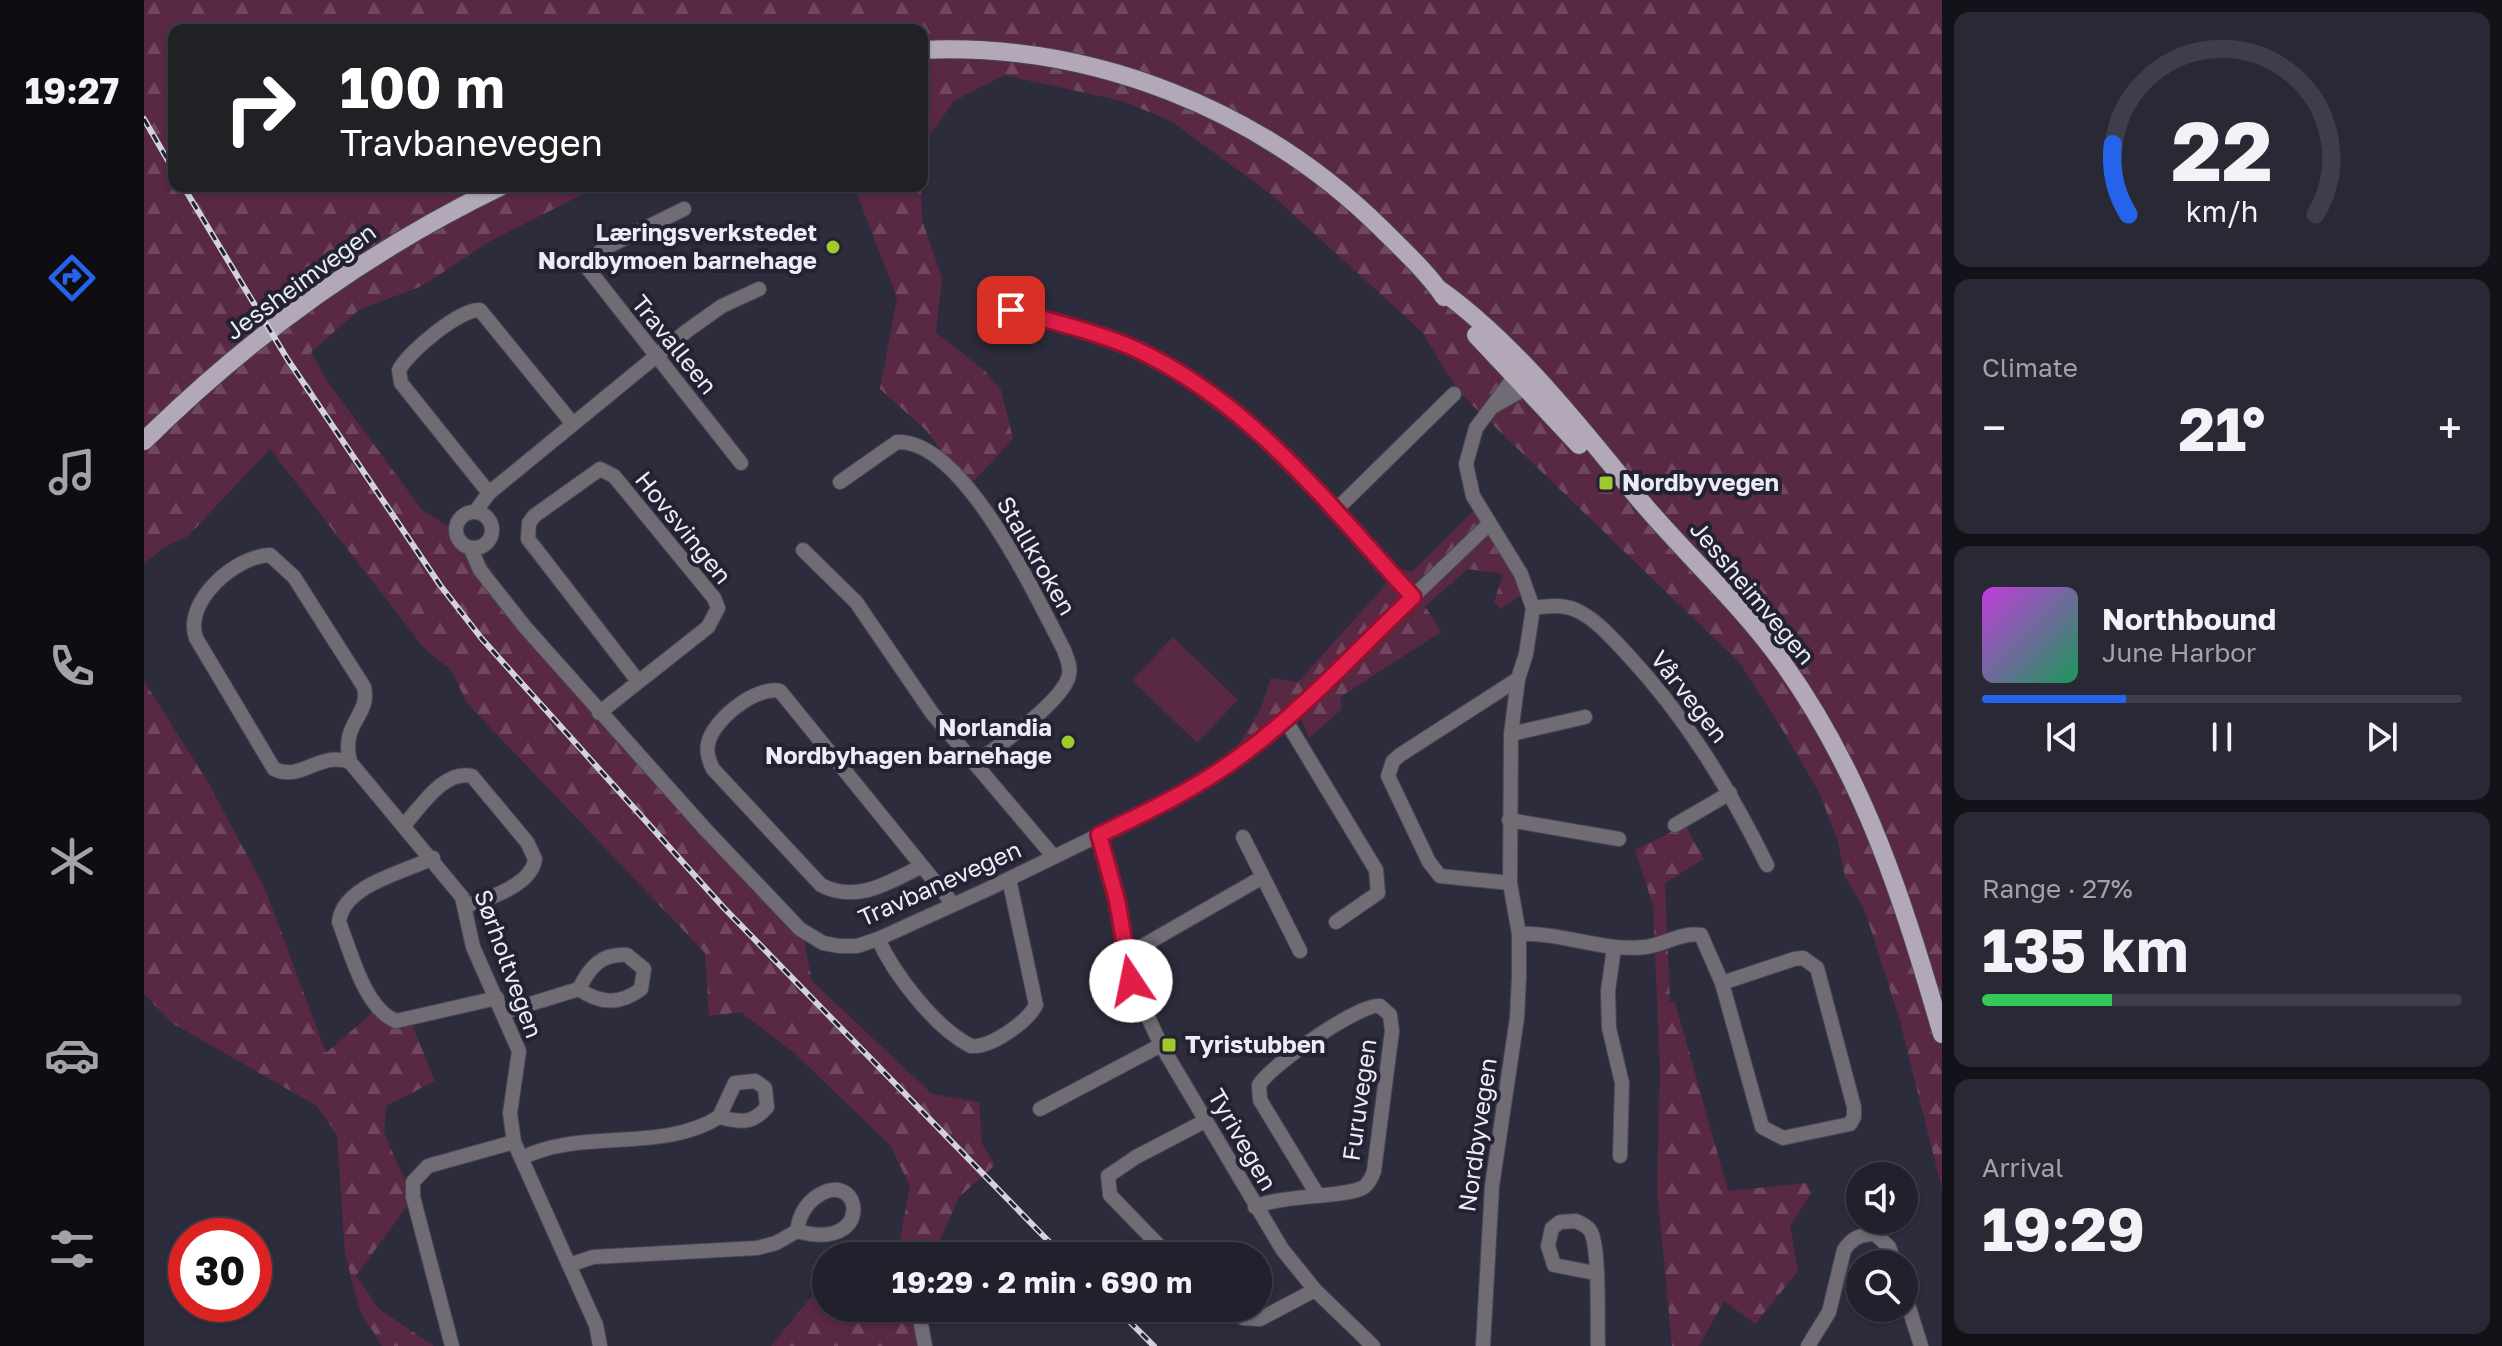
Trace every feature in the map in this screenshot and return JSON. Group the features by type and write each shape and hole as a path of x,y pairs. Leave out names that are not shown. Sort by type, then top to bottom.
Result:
{"main road":[{"name":"Jessheimvegen","path":"928,50 995,51 1063,60 1125,75 1210,108 1251,129 1326,180 1370,218 1523,380 1611,462 1640,500 1756,628 1828,732 1888,858 1942,1034"},
{"name":"Jessheimvegen","path":"144,441 215,375 316,295 408,235 490,192"}],"street":[{"name":"Travalleen","path":"684,209 603,249 590,262 593,278 741,463"},
{"path":"475,512 489,520 491,537 487,544 471,549 459,541 456,528 462,516 475,512 489,493 655,357 722,306 759,289"},
{"path":"489,493 401,383 399,370 409,356 463,313 480,310 573,424"},
{"path":"1011,310 1120,342 1171,368 1249,423 1337,509 1413,597"},
{"name":"Nordbyvegen","path":"1483,1346 1492,1186 1517,1018 1519,934 1510,883 1511,734 1518,679 1526,654 1533,608 1521,574 1488,525 1468,484 1466,464 1472,436 1494,406 1523,380"},
{"path":"1337,509 1454,394"},
{"name":"Stallkroken","path":"840,482 897,442 908,441 945,466 982,505 1005,537 1064,650 1069,664 1066,682 1019,730 977,762"},
{"name":"Hovsvingen","path":"599,713 708,627 718,608 714,598 614,476 600,469 534,516 526,531 528,539 638,681"},
{"name":"Travbanevegen","path":"471,549 480,570 599,713 800,929 823,943 857,946 1009,879 1196,786 1242,755 1285,719 1488,525"},
{"path":"803,550 856,602 889,646 918,695 1054,857"},
{"path":"270,555 286,566 362,681 365,703 347,736 350,762 329,758 296,773 274,769 196,638 192,619 196,608 243,561 270,555"},
{"name":"Vårvegen","path":"1533,608 1572,608 1604,629 1665,697 1730,793 1767,865"},
{"path":"1510,883 1440,876 1429,862 1388,776 1393,761 1400,755 1518,679"},
{"path":"922,866 861,893 845,894 821,885 713,769 707,749 712,734 756,694 771,689 780,691 953,904"},
{"path":"1511,734 1585,717"},
{"path":"1285,719 1376,870 1378,893 1336,922"},
{"name":"Sørholtvegen","path":"350,762 433,858 455,886 464,906 473,947 519,1051 510,1113 514,1142 596,1325 600,1346"},
{"path":"404,825 449,778 464,774 472,776 527,842 535,859 529,874 484,901 464,906"},
{"path":"1675,825 1730,793"},
{"path":"1509,820 1619,839"},
{"name":"Tyrivegen","path":"1099,835 1117,900 1125,956 1137,998 1161,1045 1282,1249 1315,1290 1373,1346"},
{"path":"1243,837 1300,951"},
{"path":"433,858 361,890 340,910 339,922 371,998 381,1013 396,1021 497,998"},
{"path":"1125,956 1261,878"},
{"path":"878,939 888,961 938,1019 963,1042 976,1047 984,1044 1024,1020 1036,1005 1009,879"},
{"path":"1519,934 1536,934 1614,948 1647,947 1684,935 1701,935 1722,983 1762,1127 1783,1138 1850,1124 1854,1107 1817,968 1803,958 1794,959 1722,983"},
{"path":"1614,948 1608,991 1609,1028 1622,1083 1620,1156"},
{"path":"504,1012 579,989"},
{"name":"Furuvegen","path":"1255,1207 1271,1199 1355,1190 1365,1186 1374,1171 1392,1031 1390,1015 1380,1006 1364,1009 1285,1059 1259,1085 1260,1100 1317,1194"},
{"path":"1040,1109 1161,1045"},
{"path":"522,1158 562,1147 692,1129 719,1117"},
{"path":"1155,1242 1110,1195 1108,1176 1136,1157 1205,1121"},
{"path":"452,1346 413,1197 413,1182 428,1166 514,1142"},
{"path":"569,1265 593,1257 757,1248 776,1243 797,1231"},
{"path":"1808,1346 1829,1312 1844,1250 1850,1242 1875,1234 1890,1250"},
{"path":"1595,1273 1598,1346"},
{"path":"1272,1313 1315,1290"},
{"path":"921,1322 925,1346"},
{"path":"1913,1322 1921,1346"}],"green space":[{"path":"144,0 1942,0 1942,1189 1900,1021 1864,908 1845,877 1838,842 1820,794 1740,663 1463,396 1454,392 1457,389 1422,332 1272,195 1171,121 1122,101 1004,75 954,101 928,138 928,24 168,24 168,192 587,192 492,240 422,286 359,310 311,352 328,382 422,510 474,542 519,616 676,805 759,897 803,935 812,981 932,1094 979,1102 982,1144 995,1165 959,1197 939,1242 897,1242 910,1186 890,1145 794,1053 741,1012 709,1016 705,953 467,703 451,670 424,648 270,449 188,536 164,547 144,564"},
{"path":"856,192 921,192 922,220 942,278 936,333 985,371 1001,390 1013,439 967,488 927,431 880,389 897,298"},
{"path":"1477,507 1522,567 1524,594 1500,609 1494,602 1503,574 1468,569 1425,606 1441,632 1340,697 1342,709 1309,738 1298,712 1225,767 1261,708 1271,678 1298,682 1397,572 1393,567 1412,572"},
{"path":"1173,637 1238,700 1197,743 1132,680"},
{"path":"144,681 208,782 265,889 326,1053 380,1006 408,1015 435,1081 386,1106 384,1133 413,1198 356,1276 379,1309 434,1346 382,1346 360,1311 345,1254 337,1134 317,1106 172,1023 144,994"},
{"path":"1685,825 1704,859 1665,883 1670,1002 1675,1002 1728,1191 1807,1183 1811,1194 1790,1226 1798,1271 1755,1324 1724,1301 1699,1346 1672,1346 1657,1188 1660,1071 1653,905 1635,850"},
{"path":"812,1296 812,1322 925,1322 930,1346 771,1346"}],"railway":[{"path":"144,119 168,161"},
{"path":"187,192 288,360 440,585 482,639 724,908 1049,1242"},
{"path":"1130,1322 1154,1346"}],"place":[{"name":"Læringsverkstedet Nordbymoen barnehage","path":"833,247"},
{"name":"Nordbyvegen","path":"1606,483"},
{"name":"Norlandia Nordbyhagen barnehage","path":"1068,742"},
{"name":"Tyristubben","path":"1169,1045"}],"route":[{"path":"1011,310 1120,342 1171,368 1211,395 1249,423 1294,463 1413,597 1285,719 1242,755 1196,786 1099,835 1117,900 1131,981"}]}
